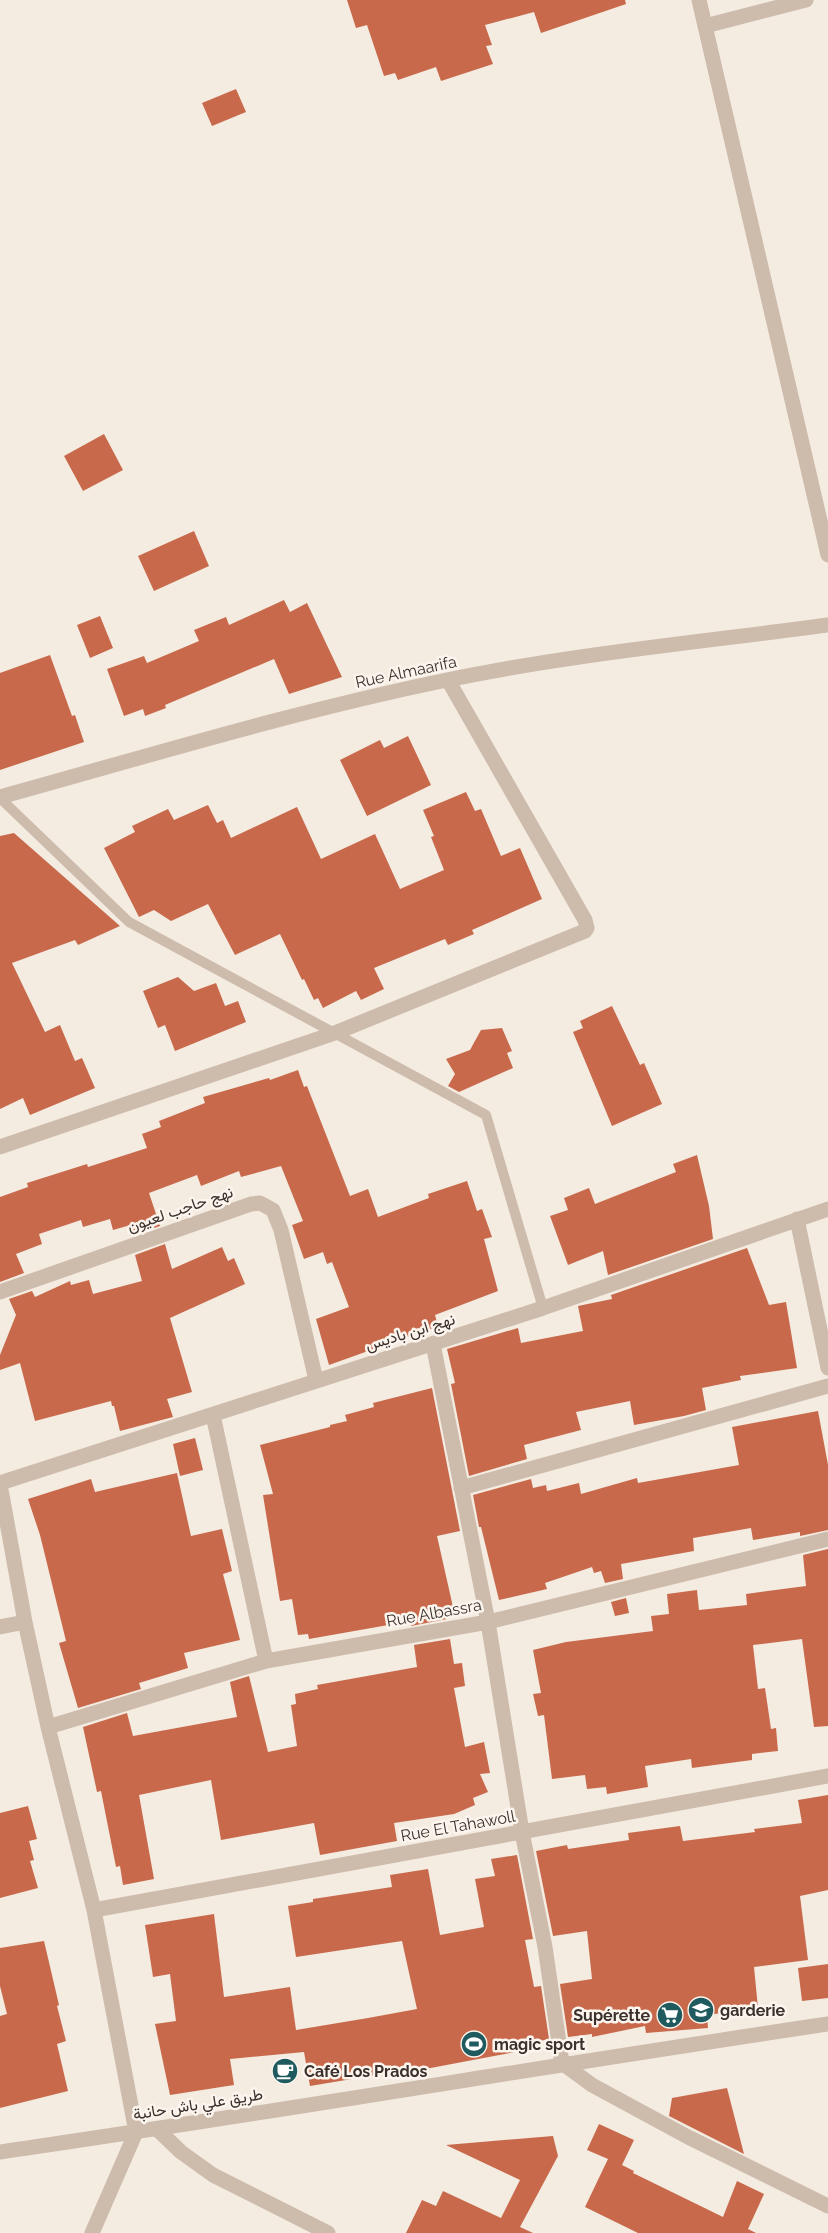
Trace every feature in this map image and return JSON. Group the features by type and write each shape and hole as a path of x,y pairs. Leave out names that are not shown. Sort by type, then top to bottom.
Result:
{"street":[{"path":"699,0 828,555"},
{"path":"705,26 806,0"},
{"name":"Rue Almaarifa","path":"0,798 289,717 448,680 578,657 828,625"},
{"path":"0,1147 335,1033 580,933 587,928 585,920 448,680"},
{"name":"نهج حاجب لعيون","path":"0,1292 251,1204 260,1203 273,1210 280,1230 316,1380"},
{"name":"نهج ابن باديس","path":"0,1484 543,1308 828,1209"},
{"path":"797,1219 828,1368"},
{"path":"433,1344 488,1622 522,1832 545,1947 562,2063 592,2085 688,2137 828,2206"},
{"path":"461,1488 828,1386"},
{"path":"213,1415 267,1661"},
{"path":"0,1484 25,1622 48,1727 94,1910 136,2132 92,2233"},
{"name":"Rue Albassra","path":"48,1727 267,1661 488,1622 828,1539"},
{"path":"0,1627 25,1622"},
{"name":"Rue El Tahawoll","path":"94,1910 828,1776"},
{"name":"طريق علي باش حانبة","path":"0,2152 562,2063 828,2024"},
{"path":"157,2128 181,2152 213,2175 328,2233"}],"lane":[{"path":"0,798 129,921 486,1115 543,1308"}],"building":[{"path":"347,0 625,0 626,4 541,33 534,12 485,25 492,45 486,46 493,64 441,81 436,67 398,80 395,73 384,76 367,25 356,28"},
{"path":"236,89 246,112 212,126 202,103"},
{"path":"104,434 123,470 83,491 64,456"},
{"path":"194,531 209,566 154,591 138,556"},
{"path":"284,600 290,612 307,603 342,677 289,694 274,659 165,705 166,708 145,716 143,709 124,716 107,669 144,656 147,663 199,641 194,630 226,617 229,625"},
{"path":"100,616 113,648 90,658 77,625"},
{"path":"50,655 84,742 0,770 0,673"},
{"path":"408,736 431,785 367,816 340,760 380,740 384,748"},
{"path":"466,792 475,811 481,809 501,856 520,848 542,899 472,930 474,934 448,945 445,939 374,968 384,989 361,1000 356,991 323,1008 318,998 314,1000 304,979 302,980 280,934 235,955 208,904 171,921 154,910 139,917 104,848 135,832 132,826 168,809 174,820 208,805 217,823 223,820 231,838 297,807 321,859 375,834 400,889 444,870 423,810"},
{"path":"14,833 120,926 78,945 75,940 12,963 45,1032 60,1025 75,1061 82,1058 95,1088 30,1115 23,1098 0,1109 0,836"},
{"path":"178,977 194,991 216,983 225,1006 238,1001 246,1022 175,1051 165,1025 158,1028 143,991"},
{"path":"612,1006 640,1065 644,1063 662,1104 612,1126 573,1032 583,1028 580,1021"},
{"path":"502,1028 512,1051 507,1053 513,1068 459,1092 448,1086 455,1074 446,1059 470,1050 481,1030"},
{"path":"298,1070 304,1087 307,1086 350,1196 368,1189 378,1217 429,1198 428,1194 467,1181 477,1211 482,1209 492,1237 484,1239 498,1291 435,1315 438,1326 329,1365 316,1319 349,1307 332,1262 327,1264 323,1252 304,1259 292,1225 303,1221 281,1166 241,1177 239,1171 201,1186 197,1175 149,1193 160,1226 130,1236 127,1226 113,1230 110,1219 83,1227 81,1220 39,1234 42,1244 16,1254 24,1273 0,1282 0,1197 28,1187 27,1183 147,1148 142,1134 161,1127 159,1121 205,1103 203,1097 269,1078 270,1080"},
{"path":"697,1155 709,1206 713,1239 608,1275 603,1251 568,1265 550,1216 568,1210 564,1198 589,1188 595,1204 676,1172 673,1164"},
{"path":"165,1244 172,1269 222,1247 228,1261 234,1258 245,1284 170,1318 192,1392 167,1399 173,1417 120,1431 111,1401 35,1421 20,1363 0,1370 0,1355 16,1315 9,1299 32,1291 35,1297 70,1281 71,1285 89,1280 93,1294 142,1281 135,1255"},
{"path":"747,1248 769,1305 786,1302 797,1368 740,1376 741,1380 702,1388 706,1410 684,1416 634,1425 630,1401 576,1412 581,1430 524,1445 527,1459 469,1476 451,1384 455,1383 447,1349 518,1328 521,1343 583,1331 578,1306 612,1299 611,1295"},
{"path":"432,1388 460,1531 437,1536 453,1607 445,1608 447,1619 411,1626 411,1621 309,1639 308,1634 298,1635 292,1599 280,1601 263,1495 273,1494 260,1445 330,1427 330,1425 347,1421 345,1415 374,1407 373,1403"},
{"path":"818,1411 828,1465 828,1530 800,1536 800,1532 753,1540 751,1528 693,1538 694,1551 621,1564 623,1579 605,1583 601,1571 594,1573 592,1567 545,1583 547,1589 499,1600 481,1527 479,1527 473,1495 531,1479 533,1488 546,1485 547,1491 579,1483 581,1494 637,1478 638,1483 739,1465 732,1427"},
{"path":"195,1438 203,1470 180,1476 173,1444"},
{"path":"177,1473 191,1536 222,1529 232,1571 223,1574 240,1640 184,1653 188,1668 139,1683 141,1689 78,1708 59,1643 66,1641 40,1535 28,1499 91,1479 95,1492"},
{"path":"828,1549 828,1726 814,1727 802,1639 753,1645 758,1689 765,1688 771,1729 776,1728 778,1751 752,1754 752,1760 692,1768 691,1759 645,1766 648,1787 607,1794 606,1787 587,1789 585,1775 552,1779 544,1715 538,1716 533,1694 541,1693 533,1650 566,1642 653,1631 651,1616 669,1614 667,1594 697,1590 699,1610 747,1605 746,1594 806,1586 803,1555"},
{"path":"626,1598 629,1613 615,1616 611,1602"},
{"path":"450,1639 454,1664 462,1663 465,1686 454,1688 465,1747 484,1742 490,1773 480,1774 488,1792 473,1798 475,1805 454,1814 394,1823 397,1841 320,1855 314,1823 221,1840 211,1780 139,1795 154,1879 123,1885 120,1866 116,1867 101,1791 97,1792 83,1727 127,1713 133,1736 237,1717 230,1682 249,1676 268,1752 297,1746 291,1705 296,1704 295,1694 318,1689 317,1685 417,1667 414,1645"},
{"path":"828,1795 828,1890 800,1896 808,1960 754,1967 758,2008 707,2015 708,2028 646,2033 645,2026 592,2037 592,2034 568,2037 560,1984 592,1979 587,1931 553,1936 536,1851 567,1845 568,1849 629,1840 628,1833 680,1826 683,1841 755,1832 754,1829 802,1823 798,1800"},
{"path":"28,1806 37,1839 29,1841 34,1860 30,1861 38,1888 0,1898 0,1813"},
{"path":"517,1855 533,1939 525,1940 534,1987 541,1986 549,2039 540,2041 541,2047 383,2077 382,2074 310,2086 304,2052 230,2059 234,2085 170,2095 155,2024 176,2021 170,1974 153,1977 145,1925 214,1914 224,1997 290,1987 296,2030 417,2009 402,1941 296,1957 288,1906 313,1902 313,1899 392,1887 390,1875 428,1869 440,1935 484,1927 475,1879 495,1876 491,1859"},
{"path":"44,1941 66,2041 57,2044 68,2091 0,2108 0,2016 7,2014 0,1986 0,1948"},
{"path":"828,1964 828,1998 802,2001 798,1968"},
{"path":"727,2088 744,2154 669,2116 672,2098"},
{"path":"599,2124 634,2140 622,2165 634,2171 633,2173 723,2217 737,2181 764,2194 748,2229 756,2233 638,2233 585,2207 608,2159 587,2150"},
{"path":"553,2136 558,2156 520,2227 533,2233 406,2233 422,2200 436,2206 443,2191 501,2218 520,2180 446,2145"}],"place":[{"name":"garderie","path":"701,2010"},
{"name":"Supérette","path":"670,2015"},
{"name":"magic sport","path":"474,2044"},
{"name":"Café Los Prados","path":"285,2071"}]}
